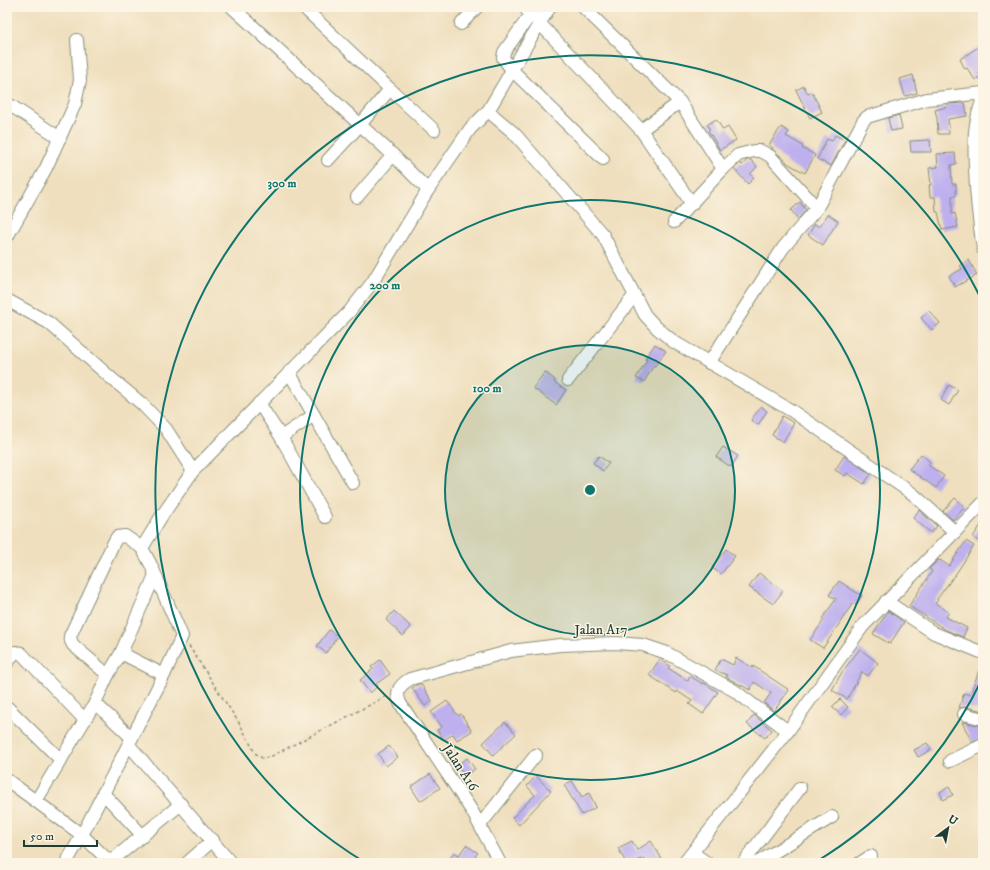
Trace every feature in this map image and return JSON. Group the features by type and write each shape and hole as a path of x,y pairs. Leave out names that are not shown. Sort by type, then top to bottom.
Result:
{"street":[{"path":"232,7 393,155 428,190"},
{"path":"303,7 434,130"},
{"path":"461,24 477,7"},
{"path":"550,7 531,15 503,55 503,58 512,70 603,158"},
{"path":"583,7 680,102 723,169"},
{"path":"531,15 641,130 692,204"},
{"path":"7,237 46,168 75,104 80,80 77,40"},
{"path":"142,548 161,517 193,471 349,312 372,283 428,190 470,129 488,111 512,70"},
{"path":"328,160 390,89"},
{"path":"709,363 783,248 817,208 863,121 867,117 927,99 983,93"},
{"path":"983,99 976,117 974,132 980,193 977,209 983,249"},
{"path":"641,130 680,102"},
{"path":"7,103 60,138"},
{"path":"488,111 514,133 603,235 645,316 657,328 674,342 792,411 913,494 955,532"},
{"path":"674,222 738,155 754,151 761,151 770,156 817,208"},
{"path":"357,197 393,155"},
{"path":"568,380 634,296"},
{"path":"7,300 49,323 142,404 166,428 193,471"},
{"path":"289,372 353,483"},
{"path":"259,403 281,437 324,517"},
{"path":"281,437 314,415"},
{"path":"684,863 788,731 862,626 983,503"},
{"path":"66,863 131,742 182,636 156,575 142,548 125,536 117,537 70,636 73,645 108,675"},
{"path":"36,801 95,703 156,575"},
{"path":"886,601 934,633 983,653"},
{"name":"Jalan A17","path":"399,689 403,683 410,679 511,651 560,645 616,643 643,645 667,653 735,691 788,731"},
{"path":"7,663 15,652 21,654 85,720"},
{"path":"120,653 164,675"},
{"name":"Jalan A16","path":"399,689 398,697 400,703 480,825 500,863"},
{"path":"95,703 131,742 231,863"},
{"path":"7,706 61,760"},
{"path":"964,714 983,719"},
{"path":"950,761 983,745"},
{"path":"480,825 536,754"},
{"path":"7,780 82,835 111,863 181,804"},
{"path":"743,863 800,788"},
{"path":"103,793 143,836"},
{"path":"758,863 832,817"},
{"path":"187,863 213,840"},
{"path":"693,853 706,863"},
{"path":"860,863 871,856"}],"path":[{"path":"182,636 196,655 241,726 255,753 262,758 270,757 399,689"}],"building":[{"path":"980,46 983,50 983,70 979,73 981,76 975,80 967,68 965,69 960,59"},
{"path":"913,75 917,93 905,96 900,79"},
{"path":"804,86 808,94 812,92 822,112 810,118 796,90"},
{"path":"965,103 967,116 948,119 949,134 938,134 935,110 947,107 946,104"},
{"path":"899,115 902,129 891,131 888,118"},
{"path":"716,119 723,130 728,127 736,140 720,150 708,130 710,129 707,125"},
{"path":"781,127 789,132 786,136 803,146 802,148 815,155 805,173 787,163 769,145"},
{"path":"835,135 845,140 831,166 817,159 827,139 832,141"},
{"path":"930,140 931,152 911,152 910,141"},
{"path":"955,153 956,164 951,165 952,184 956,184 956,196 952,196 952,214 955,213 958,227 942,230 938,212 936,212 935,197 930,197 929,185 931,185 929,168 938,167 937,154"},
{"path":"747,160 751,160 757,167 750,174 754,178 748,184 734,169 740,163 742,165"},
{"path":"800,202 806,210 798,219 791,210"},
{"path":"828,214 838,221 823,245 808,235 815,224 819,227"},
{"path":"969,260 977,275 955,287 949,276 962,269 960,265"},
{"path":"929,311 940,323 932,330 921,318"},
{"path":"655,344 666,351 655,366 654,365 644,382 636,378 647,360 645,359"},
{"path":"545,372 555,380 554,382 566,390 556,405 533,388"},
{"path":"949,385 958,390 949,405 941,400"},
{"path":"761,406 767,411 758,425 751,420"},
{"path":"782,416 794,423 783,442 772,435"},
{"path":"723,447 738,456 731,467 716,457"},
{"path":"921,454 930,462 928,465 944,476 936,488 909,469"},
{"path":"599,456 609,463 603,471 593,463"},
{"path":"844,456 871,474 864,484 847,473 845,476 835,470"},
{"path":"955,498 965,507 953,520 943,511"},
{"path":"919,510 937,526 931,533 913,518"},
{"path":"983,522 983,544 973,537"},
{"path":"966,541 974,546 935,603 949,612 946,617 967,628 963,637 946,630 909,606 932,571 929,569 938,560 949,566"},
{"path":"726,549 735,556 721,574 712,568"},
{"path":"759,573 783,591 773,604 749,587"},
{"path":"839,581 862,596 856,605 853,603 823,648 810,640 836,599 829,595"},
{"path":"394,611 411,627 403,636 386,620"},
{"path":"888,611 904,622 890,644 873,634"},
{"path":"329,630 338,636 326,653 317,646"},
{"path":"860,649 878,663 868,676 862,672 847,699 832,690 842,672"},
{"path":"736,658 753,668 753,666 789,690 774,711 764,703 771,693 754,682 750,690 726,677 727,675 715,670 721,659 733,665"},
{"path":"660,659 670,666 668,668 688,681 690,676 718,692 703,714 689,704 692,701 677,691 676,693 649,675"},
{"path":"380,660 390,674 376,684 378,686 370,693 360,680 373,669 371,667"},
{"path":"982,662 983,711 966,707 959,708 964,693 970,695"},
{"path":"418,684 421,684 432,701 425,706 412,688"},
{"path":"840,699 848,707 841,715 832,707"},
{"path":"447,701 458,716 461,714 472,731 457,740 453,734 444,740 437,730 442,727 431,712"},
{"path":"754,715 772,730 765,738 747,724"},
{"path":"505,722 516,734 493,755 483,743"},
{"path":"962,722 983,726 983,738 972,742"},
{"path":"927,743 931,750 918,757 914,750"},
{"path":"389,746 398,757 386,766 378,754"},
{"path":"467,758 475,769 465,776 457,765"},
{"path":"430,774 440,788 420,801 411,787"},
{"path":"536,776 551,791 519,825 512,818 535,795 527,786"},
{"path":"572,781 582,797 589,793 596,807 582,815 564,785"},
{"path":"949,787 953,795 943,800 940,792"},
{"path":"632,841 637,850 651,841 664,863 647,863 644,858 633,863 626,863 618,848"},
{"path":"466,845 478,853 475,856 483,863 447,863 454,852 459,855"}]}
